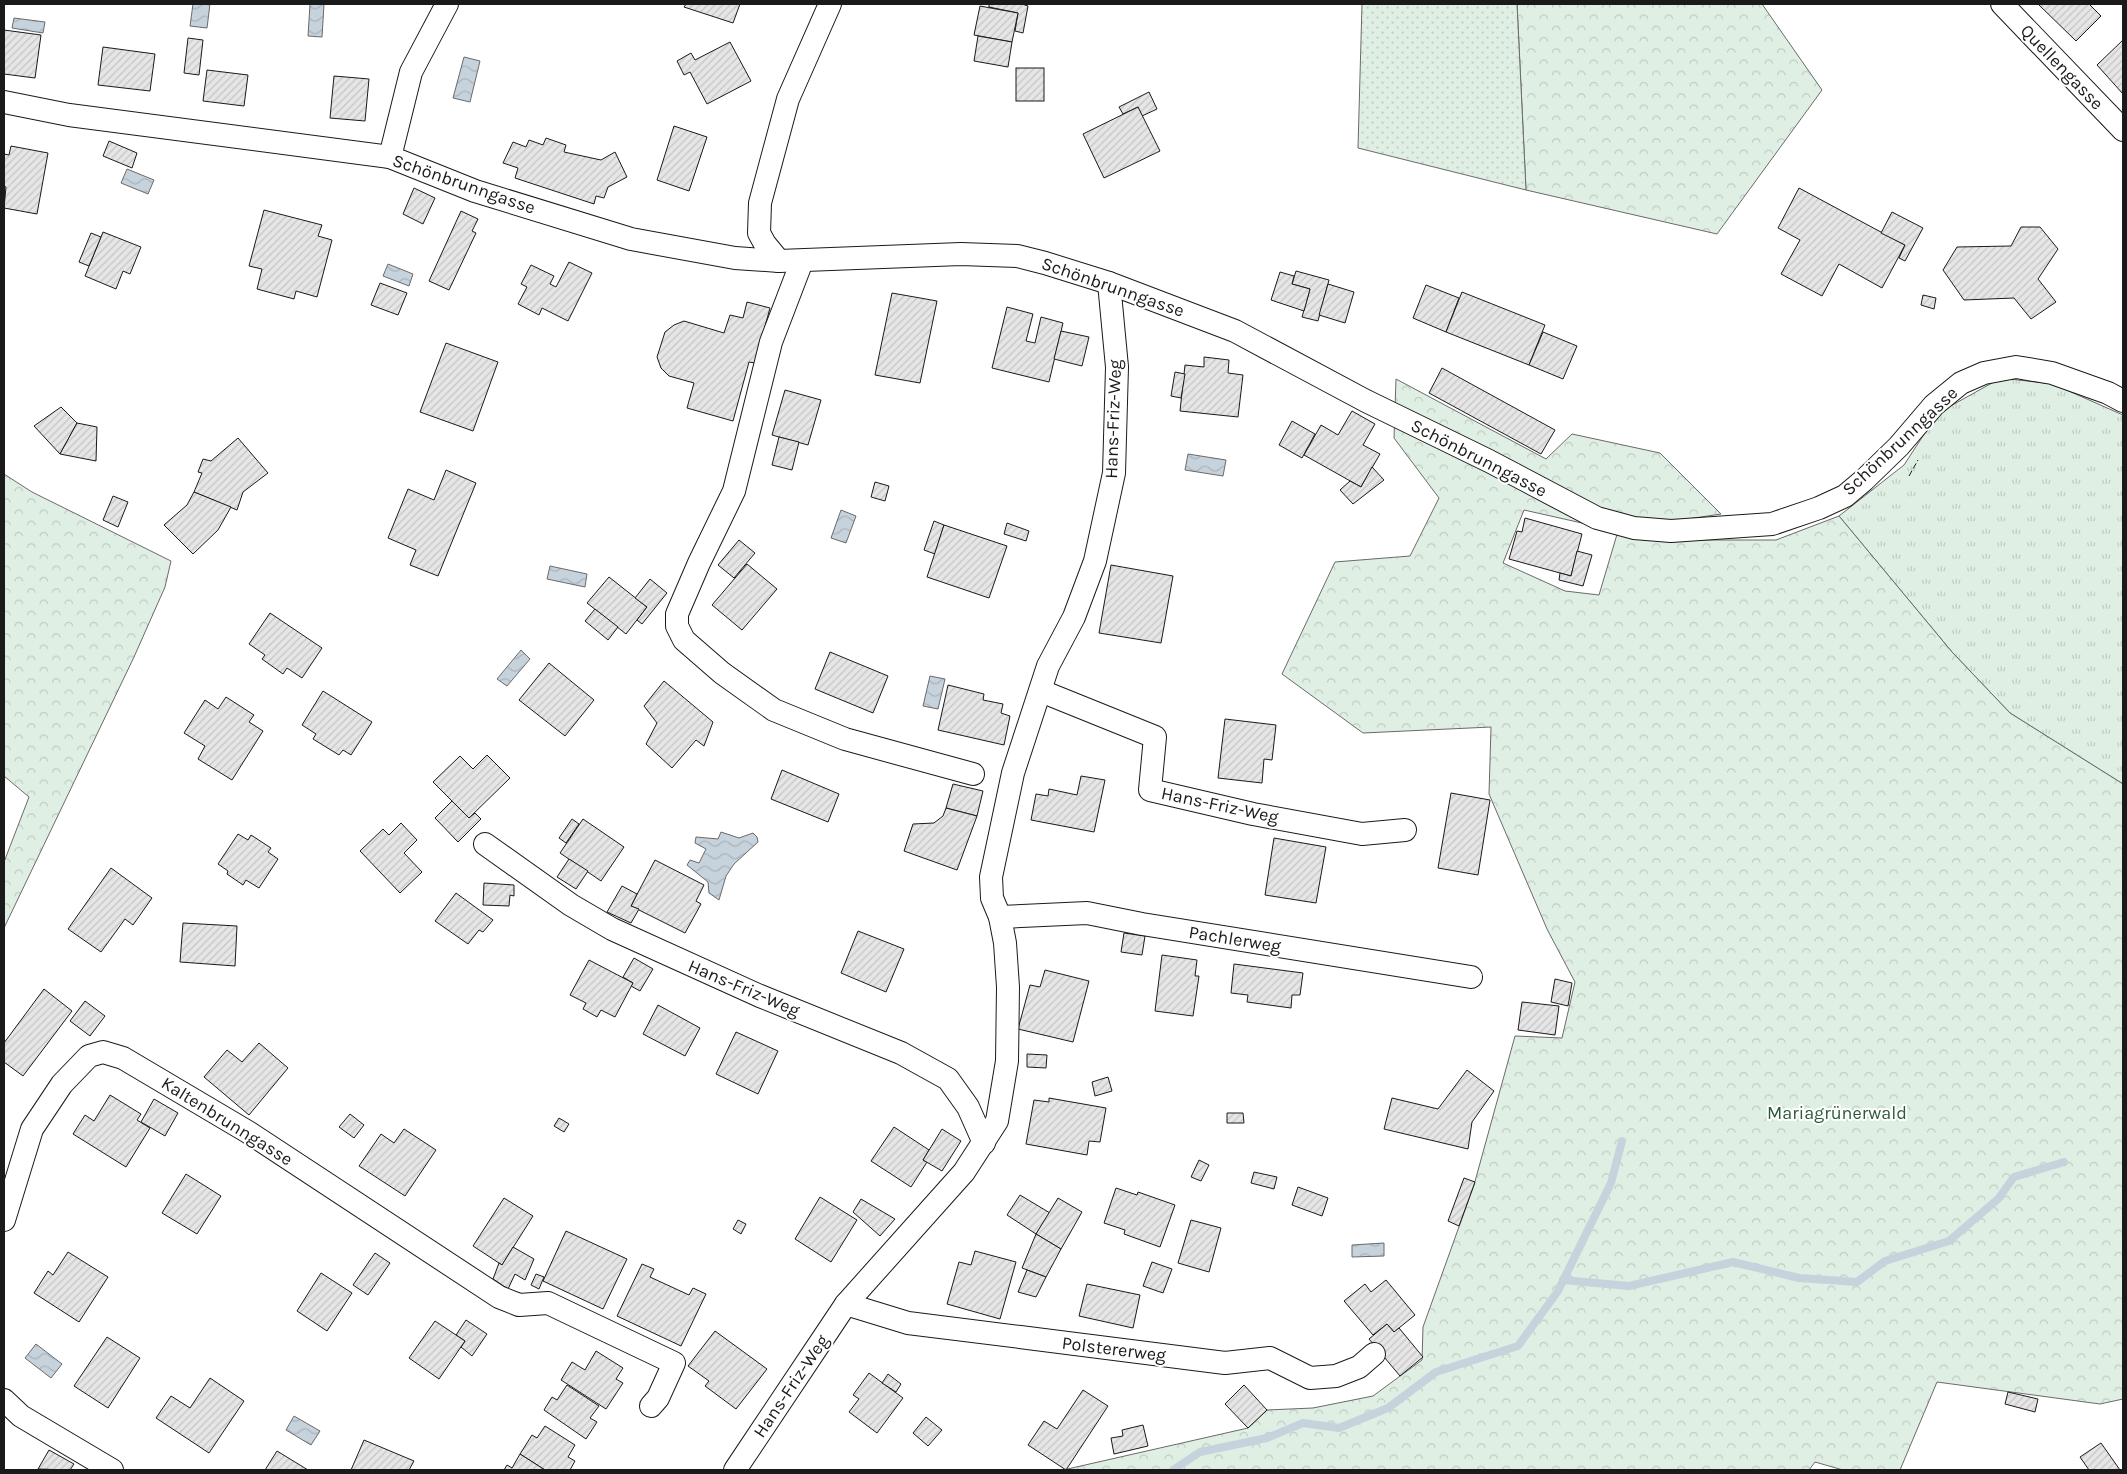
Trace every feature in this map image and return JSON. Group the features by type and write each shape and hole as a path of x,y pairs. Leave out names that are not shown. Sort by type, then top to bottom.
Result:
{"street":[{"path":"390,157 411,72 447,4"},
{"path":"779,262 764,244 759,233 760,203 777,133 788,99 830,4"},
{"name":"Quellengasse","path":"2002,4 2123,130"},
{"name":"Schönbrunngasse","path":"4,102 69,114 390,157 474,190 631,240 735,258 779,262 919,254 1018,256 1110,283 1235,331 1366,402 1489,461 1597,518 1634,528 1671,531 1772,524 1819,508 1845,496 1899,446 1934,405 1961,383 1984,372 2016,366 2052,373 2108,393 2123,401"},
{"path":"802,261 771,342 734,491 698,564 677,614 677,626 684,640 696,651 774,710 846,739 973,774"},
{"name":"Hans-Friz-Weg","path":"735,1470 846,1304 964,1172 997,1121 1007,1061 1008,987 1005,943 1000,917 992,898 992,877 1013,773 1048,666 1074,617 1095,561 1114,473 1117,366 1110,283"},
{"name":"Hans-Friz-Weg","path":"1041,691 1155,737 1150,790 1252,814 1362,834 1405,830"},
{"name":"Hans-Friz-Weg","path":"485,844 570,905 612,930 760,996 901,1053 948,1079 968,1106 984,1143"},
{"name":"Pachlerweg","path":"1000,917 1086,914 1470,978"},
{"name":"Kaltenbrunngasse","path":"4,1220 32,1129 62,1084 89,1056 103,1052 123,1058 248,1132 499,1297 519,1305 548,1303 674,1363 658,1398 652,1406"},
{"name":"Polstererweg","path":"846,1304 908,1323 1079,1345 1225,1363 1270,1358 1310,1378 1336,1376 1359,1367 1374,1354"},
{"path":"4,1400 21,1416 112,1470"}],"green space":[{"path":"1362,4 1517,4 1526,190 1358,148"},
{"path":"1517,4 1762,4 1822,90 1717,234 1526,190"},
{"path":"2001,378 2053,384 2123,415 2123,784 2010,713 1952,652 1839,516 1904,465 1938,413"},
{"name":"Mariagrünerwald","path":"1396,379 1546,459 1572,434 1660,453 1721,514 1613,530 1524,510 1503,563 1565,591 1599,595 1618,531 1699,540 1776,540 1839,516 1952,652 2010,713 2123,784 2123,1399 2100,1404 1937,1382 1900,1470 1843,1470 1815,1462 1809,1470 1063,1470 1248,1428 1267,1410 1313,1408 1373,1396 1422,1360 1423,1327 1474,1185 1515,1036 1562,1038 1575,982 1547,929 1489,794 1491,727 1363,733 1282,674 1335,562 1410,556 1439,498 1394,438"},
{"path":"4,474 32,492 171,561 165,587 134,657 4,928 4,862 29,797 4,776"}],"water":[{"path":"193,4 210,4 207,28 190,26"},
{"path":"310,4 324,4 322,37 308,36"},
{"path":"14,18 45,22 43,33 12,28"},
{"path":"464,57 480,61 470,102 453,98"},
{"path":"127,169 154,180 148,194 121,183"},
{"path":"388,264 413,274 409,286 383,276"},
{"path":"1188,454 1226,460 1223,476 1185,470"},
{"path":"841,510 856,516 846,543 831,538"},
{"path":"550,566 587,574 585,587 547,579"},
{"path":"521,650 530,659 507,686 497,679"},
{"path":"930,676 945,679 938,709 923,706"},
{"path":"721,832 739,838 753,833 757,837 758,842 734,864 726,876 719,900 709,893 708,882 687,865 690,860 699,863 706,849 695,843 696,837 718,839"},
{"path":"1384,1243 1384,1256 1352,1257 1352,1245"},
{"path":"36,1344 62,1364 51,1378 25,1358"},
{"path":"294,1416 320,1431 311,1445 286,1430"}],"building":[{"path":"686,4 740,4 733,23 684,7"},
{"path":"989,4 1022,4 1028,6 1023,33 1015,31 1018,13 989,7"},
{"path":"2038,4 2089,4 2101,16 2076,41"},
{"path":"980,6 1018,13 1012,42 974,35"},
{"path":"4,30 41,35 35,78 4,74"},
{"path":"978,36 1012,42 1008,67 974,61"},
{"path":"188,38 203,40 199,75 184,73"},
{"path":"2123,40 2123,94 2097,65"},
{"path":"730,42 751,81 707,104 690,72 684,75 677,61 691,53 695,60"},
{"path":"103,47 155,54 150,91 98,85"},
{"path":"1016,68 1044,68 1044,101 1016,101"},
{"path":"207,70 248,75 244,106 203,101"},
{"path":"334,76 369,79 365,121 330,118"},
{"path":"1149,92 1157,109 1142,116 1138,107 1123,114 1119,107"},
{"path":"1138,107 1160,151 1104,178 1083,134"},
{"path":"674,126 707,137 689,191 657,180"},
{"path":"546,138 566,145 564,152 601,160 615,152 627,177 608,187 604,198 596,196 594,204 515,178 518,168 503,163 513,142 526,147 529,140 543,145"},
{"path":"109,141 137,153 132,168 103,156"},
{"path":"11,146 48,153 37,214 4,208 6,187 4,186 4,154 9,155"},
{"path":"414,188 435,198 423,224 403,214"},
{"path":"1799,188 1905,245 1882,288 1839,264 1822,296 1781,274 1800,240 1778,228"},
{"path":"264,210 322,225 318,236 332,240 317,297 296,291 294,299 257,289 262,269 249,266"},
{"path":"461,211 478,219 472,231 476,233 449,290 429,281"},
{"path":"1892,212 1923,228 1905,261 1899,258 1905,245 1881,233"},
{"path":"2021,227 2040,227 2058,249 2038,279 2056,302 2031,319 2014,298 1964,300 1943,270 1957,247 2011,246"},
{"path":"103,232 141,247 130,274 123,271 116,289 85,276"},
{"path":"91,233 101,237 89,266 79,262"},
{"path":"569,262 592,273 568,321 542,308 539,315 518,304 527,287 521,284 531,265 554,276 550,284 556,287"},
{"path":"1296,271 1329,280 1318,321 1302,317 1310,289 1292,284"},
{"path":"1280,272 1294,276 1292,284 1310,289 1304,311 1271,300"},
{"path":"380,283 407,293 398,315 371,305"},
{"path":"1328,284 1354,292 1345,323 1319,315"},
{"path":"1426,285 1459,298 1446,332 1413,318"},
{"path":"1462,292 1545,325 1529,365 1446,332"},
{"path":"892,293 937,301 920,383 875,375"},
{"path":"1923,295 1936,298 1934,309 1921,305"},
{"path":"747,302 770,308 755,363 749,362 733,421 687,408 694,383 669,376 661,368 657,357 665,332 674,325 684,321 724,333 730,315 743,318"},
{"path":"1007,307 1033,314 1026,341 1035,343 1041,317 1063,323 1049,382 992,368"},
{"path":"1061,331 1089,337 1082,366 1054,359"},
{"path":"1543,332 1577,346 1563,379 1529,365"},
{"path":"446,343 498,362 473,431 420,412"},
{"path":"1204,357 1229,360 1228,373 1243,375 1238,417 1180,411 1185,365 1204,367"},
{"path":"1442,368 1555,430 1541,454 1429,393"},
{"path":"1175,372 1185,374 1181,398 1171,396"},
{"path":"785,390 821,400 808,445 772,435"},
{"path":"61,407 77,423 60,454 34,426"},
{"path":"1352,411 1375,424 1363,445 1380,454 1361,487 1304,455 1321,425 1338,435"},
{"path":"1292,421 1315,434 1302,458 1279,445"},
{"path":"77,423 97,427 96,461 60,454"},
{"path":"779,437 799,442 792,470 772,465"},
{"path":"238,438 268,473 243,492 237,510 194,492 202,473 198,472 203,459 211,461"},
{"path":"1372,467 1384,480 1353,504 1340,490 1350,481 1361,487"},
{"path":"446,470 476,483 438,576 410,565 416,550 388,538 408,489 434,500"},
{"path":"875,482 889,486 885,501 871,497"},
{"path":"194,492 231,507 218,530 193,554 164,525 187,505"},
{"path":"113,496 128,502 118,527 103,520"},
{"path":"1525,518 1582,534 1571,576 1509,559 1517,531 1522,532"},
{"path":"934,521 944,525 935,554 924,550"},
{"path":"1007,523 1029,531 1026,541 1004,534"},
{"path":"944,525 1007,546 989,598 927,577"},
{"path":"739,540 755,553 734,578 718,565"},
{"path":"1577,551 1592,555 1583,586 1559,580 1560,573 1571,576"},
{"path":"747,564 777,589 742,630 712,605"},
{"path":"1111,565 1173,576 1161,643 1099,633"},
{"path":"609,577 647,607 626,634 587,603"},
{"path":"650,579 667,593 642,624 637,620 647,607 635,598"},
{"path":"595,609 618,627 608,640 585,621"},
{"path":"270,613 322,648 302,678 287,668 283,674 262,659 265,655 249,644"},
{"path":"830,652 888,676 873,713 815,689"},
{"path":"549,663 594,700 565,736 519,700"},
{"path":"664,681 713,722 704,746 696,740 672,768 646,744 657,723 644,706"},
{"path":"948,685 984,694 983,700 1003,704 1001,713 1010,716 1004,745 938,730"},
{"path":"323,691 372,722 351,755 343,750 339,755 313,739 316,734 302,725"},
{"path":"226,697 254,715 249,722 263,731 232,780 198,759 205,746 184,733 205,700 218,709"},
{"path":"1225,719 1276,725 1272,760 1264,759 1262,783 1218,778"},
{"path":"487,755 510,778 469,818 433,782 460,756 473,769"},
{"path":"782,770 839,794 828,822 771,799"},
{"path":"1081,776 1105,780 1094,832 1031,820 1036,794 1048,796 1049,789 1077,795"},
{"path":"953,784 983,791 977,816 946,808"},
{"path":"1451,793 1490,800 1478,875 1438,868"},
{"path":"452,801 469,818 475,813 481,819 458,842 435,818"},
{"path":"946,808 977,816 957,870 904,851 913,824 934,823 943,816"},
{"path":"572,819 579,824 566,843 559,838"},
{"path":"583,819 624,847 601,881 560,853"},
{"path":"401,823 417,840 404,853 422,872 400,893 360,851 383,829 389,835"},
{"path":"238,834 248,840 251,835 271,848 268,852 278,859 259,888 246,880 243,885 227,874 228,871 218,864"},
{"path":"1274,838 1326,847 1316,903 1265,895"},
{"path":"569,859 588,871 576,889 557,877"},
{"path":"655,860 704,885 696,901 701,904 685,933 631,906"},
{"path":"111,868 152,898 133,925 125,919 101,952 68,929"},
{"path":"484,883 514,885 514,896 510,895 509,906 483,905"},
{"path":"622,886 637,894 631,906 639,909 631,923 607,912"},
{"path":"456,893 493,920 483,932 479,930 468,944 435,921"},
{"path":"183,923 237,926 235,966 180,962"},
{"path":"858,931 904,949 886,992 841,973"},
{"path":"1124,933 1145,936 1142,955 1121,952"},
{"path":"1162,955 1197,960 1195,976 1199,976 1193,1016 1155,1011"},
{"path":"634,958 653,969 640,991 631,986 633,983 623,977"},
{"path":"589,960 633,983 615,1017 601,1010 597,1017 583,1009 586,1003 570,995"},
{"path":"1234,964 1303,973 1300,995 1292,995 1291,1008 1247,1002 1248,995 1231,993"},
{"path":"1045,970 1089,981 1073,1042 1018,1029 1030,985 1040,987"},
{"path":"1555,979 1572,983 1568,1006 1551,1002"},
{"path":"44,989 72,1011 23,1076 4,1062 4,1043"},
{"path":"85,1001 105,1016 90,1036 70,1021"},
{"path":"1522,1002 1559,1006 1555,1035 1518,1030"},
{"path":"658,1005 700,1028 685,1056 643,1034"},
{"path":"736,1032 778,1051 758,1094 716,1074"},
{"path":"259,1043 288,1068 249,1115 204,1077 227,1050 242,1062"},
{"path":"1027,1054 1047,1055 1046,1068 1027,1067"},
{"path":"1467,1070 1494,1091 1472,1122 1468,1149 1384,1129 1392,1098 1438,1109"},
{"path":"1108,1077 1112,1091 1095,1096 1092,1082"},
{"path":"110,1095 141,1114 137,1120 150,1128 126,1167 73,1134 85,1115 94,1121"},
{"path":"1049,1098 1106,1108 1100,1142 1089,1141 1087,1155 1026,1144 1034,1100 1049,1102"},
{"path":"154,1099 178,1113 165,1136 141,1122"},
{"path":"1227,1113 1243,1113 1244,1123 1227,1123"},
{"path":"350,1114 364,1125 354,1138 339,1127"},
{"path":"559,1118 569,1124 564,1132 554,1126"},
{"path":"894,1127 929,1150 923,1160 927,1162 911,1187 871,1161"},
{"path":"404,1129 436,1150 405,1196 359,1166 381,1134 394,1143"},
{"path":"942,1129 961,1141 942,1171 923,1160"},
{"path":"1199,1160 1209,1165 1201,1181 1191,1177"},
{"path":"1254,1172 1277,1177 1274,1189 1251,1183"},
{"path":"186,1174 221,1196 197,1234 162,1213"},
{"path":"1464,1178 1475,1182 1459,1226 1448,1221"},
{"path":"1298,1187 1328,1198 1322,1216 1292,1205"},
{"path":"1116,1188 1137,1195 1138,1192 1175,1205 1160,1247 1124,1234 1125,1230 1104,1223"},
{"path":"1020,1195 1050,1213 1036,1234 1007,1215"},
{"path":"820,1197 857,1220 831,1262 795,1239"},
{"path":"504,1198 533,1216 502,1265 473,1246"},
{"path":"1058,1198 1082,1212 1061,1249 1036,1234"},
{"path":"861,1199 895,1219 880,1236 853,1212"},
{"path":"738,1220 746,1224 741,1234 733,1229"},
{"path":"1191,1220 1221,1228 1209,1272 1178,1263"},
{"path":"566,1231 627,1259 603,1309 543,1281"},
{"path":"1036,1234 1061,1249 1046,1277 1022,1268"},
{"path":"513,1247 534,1259 525,1280 515,1274 508,1289 493,1279 499,1263 502,1265"},
{"path":"975,1251 1016,1262 1000,1319 947,1304 959,1262 971,1265"},
{"path":"68,1252 108,1277 79,1322 34,1293 48,1271 53,1275"},
{"path":"375,1253 390,1263 368,1295 353,1285"},
{"path":"1152,1262 1172,1269 1163,1293 1143,1286"},
{"path":"642,1264 654,1269 650,1277 689,1295 693,1288 706,1294 681,1346 617,1316"},
{"path":"1027,1270 1046,1277 1036,1297 1018,1292"},
{"path":"321,1273 352,1293 327,1331 297,1311"},
{"path":"536,1274 544,1277 539,1289 531,1285"},
{"path":"1386,1280 1415,1315 1394,1332 1387,1324 1373,1335 1344,1301 1365,1284 1371,1292"},
{"path":"1087,1284 1140,1295 1133,1328 1079,1316"},
{"path":"466,1320 487,1334 472,1356 461,1347 465,1341 456,1335"},
{"path":"435,1321 465,1341 439,1379 409,1358"},
{"path":"1387,1324 1394,1332 1399,1328 1423,1357 1400,1376 1369,1339"},
{"path":"715,1331 767,1369 736,1409 705,1386 709,1381 688,1366"},
{"path":"107,1337 140,1358 108,1408 74,1386"},
{"path":"596,1351 623,1368 616,1379 623,1383 606,1409 561,1380 572,1362 585,1370"},
{"path":"869,1373 903,1398 877,1433 849,1412 859,1399 853,1395"},
{"path":"888,1374 901,1384 896,1392 882,1383"},
{"path":"210,1378 244,1401 209,1453 156,1418 171,1396 190,1408"},
{"path":"567,1385 599,1406 590,1418 597,1422 586,1439 544,1410 552,1397 557,1400"},
{"path":"1244,1385 1267,1410 1248,1428 1225,1404"},
{"path":"1083,1390 1108,1406 1066,1470 1028,1445 1044,1421 1057,1429"},
{"path":"2008,1392 2038,1399 2035,1412 2005,1404"},
{"path":"926,1417 942,1430 928,1446 913,1433"},
{"path":"1143,1425 1148,1446 1114,1454 1111,1438 1123,1436 1122,1430"},
{"path":"545,1426 575,1445 568,1457 575,1461 570,1470 545,1470 520,1454 532,1435 537,1438"},
{"path":"364,1440 414,1461 409,1470 351,1470"},
{"path":"2101,1443 2120,1470 2089,1470 2080,1457"},
{"path":"49,1450 74,1464 70,1470 38,1469"},
{"path":"277,1451 308,1470 265,1470"},
{"path":"520,1454 545,1470 504,1470 507,1465 512,1468"}],"waterway":[{"path":"1173,1470 1200,1452 1267,1438 1303,1423 1339,1428 1388,1408 1436,1372 1518,1346 1558,1291 1611,1183 1622,1141"},
{"path":"1563,1280 1629,1286 1733,1262 1799,1278 1857,1282 1885,1261 1949,1241 1998,1199 2014,1177 2064,1162"}],"fence":[{"path":"1909,476 1918,460"}]}
